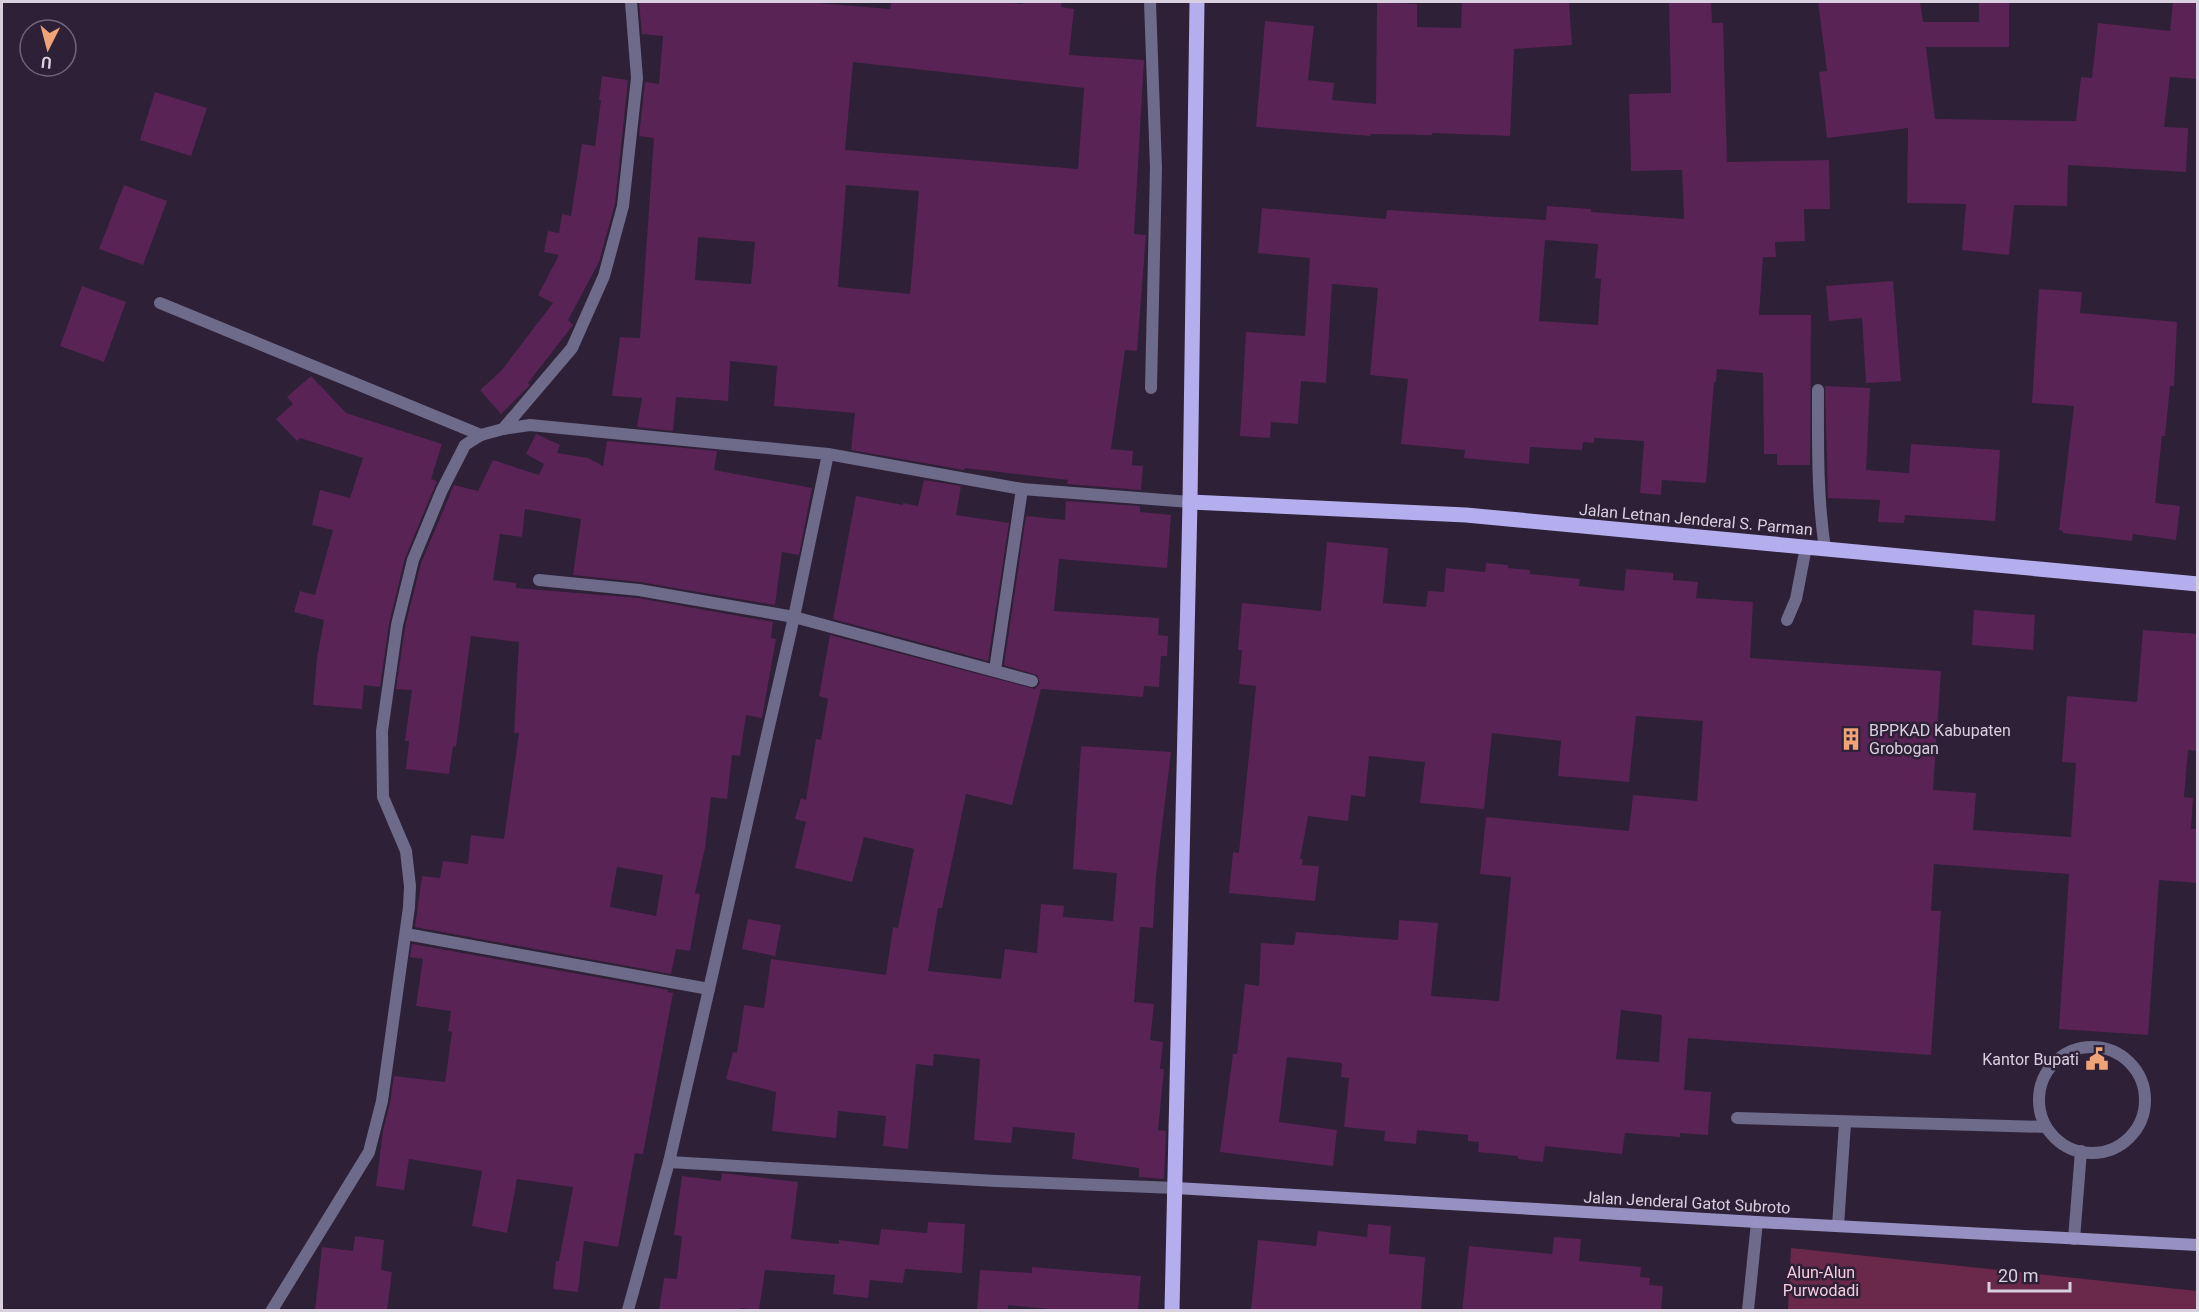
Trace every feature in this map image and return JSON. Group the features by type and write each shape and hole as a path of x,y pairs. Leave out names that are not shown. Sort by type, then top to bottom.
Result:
{"main road":[{"path":"1172,1311 1190,502 1197,2"},
{"name":"Jalan Letnan Jenderal S. Parman","path":"1190,502 1466,516 2198,584"},
{"name":"Jalan Jenderal Gatot Subroto","path":"1176,1188 2198,1245"}],"street":[{"path":"503,429 572,348 604,276 623,206 637,78 631,2"},
{"path":"1150,2 1156,168 1151,388"},
{"path":"160,303 481,435"},
{"path":"1818,390 1820,514 1825,549"},
{"path":"272,1311 369,1152 382,1101 406,934 410,886 406,851 383,797 382,731 397,625 413,560 442,489 465,445 481,435 530,425 828,454 1023,489 1190,502"},
{"path":"628,1311 669,1162 794,617 828,454"},
{"path":"995,670 1023,489"},
{"path":"1787,620 1796,598 1806,547"},
{"path":"539,580 639,591 794,617 1032,681"},
{"path":"406,934 709,989"},
{"path":"2092,1047 2121,1056 2133,1067 2142,1082 2145,1099 2143,1116 2135,1132 2123,1144 2107,1151 2089,1153 2072,1149 2057,1140 2046,1127 2040,1112 2039,1096 2043,1081 2050,1068 2062,1057 2076,1050 2092,1047"},
{"path":"1737,1118 1845,1123 2046,1127"},
{"path":"1838,1226 1845,1123"},
{"path":"2074,1239 2081,1151"},
{"path":"669,1162 984,1180 1176,1188"},
{"path":"1748,1311 1757,1222"}],"green space":[{"name":"Alun-Alun Purwodadi","path":"1791,1248 2197,1291 2197,1310 1788,1310"}],"building":[{"path":"639,2 805,2 890,9 891,2 1023,4 1023,2 1062,2 1061,7 1074,9 1069,55 1144,60 1134,234 1146,235 1137,351 1125,350 1111,449 1133,451 1132,465 1143,466 1141,490 1067,484 1068,480 965,468 964,470 851,450 855,413 774,406 777,366 730,361 728,401 676,397 673,431 637,427 642,398 612,396 620,337 640,338 654,138 639,136 645,82 659,84 663,36 642,34","holes":["853,62 1084,88 1078,169 845,150","846,185 919,191 910,294 838,287","698,237 755,242 751,284 695,280"]},
{"path":"1377,2 1417,4 1417,27 1461,28 1462,2 1569,2 1572,45 1514,49 1510,136 1432,133 1432,135 1371,134 1370,136 1256,127 1265,21 1314,26 1308,80 1334,83 1332,100 1376,104"},
{"path":"1669,2 1711,2 1712,23 1723,23 1727,162 1829,160 1830,209 1804,209 1805,241 1775,242 1776,257 1763,257 1759,315 1811,315 1810,465 1777,465 1777,454 1764,454 1763,373 1717,369 1706,483 1662,480 1661,495 1640,493 1644,441 1594,438 1594,443 1583,442 1582,450 1530,447 1529,464 1464,458 1465,450 1401,444 1408,379 1370,375 1378,288 1332,284 1326,383 1301,381 1298,424 1271,422 1270,438 1240,436 1246,332 1305,336 1310,258 1258,253 1262,208 1386,219 1387,210 1546,220 1547,206 1591,209 1591,212 1684,219 1682,170 1631,171 1629,94 1671,93","holes":["1545,240 1598,244 1595,278 1601,279 1598,325 1539,321"]},
{"path":"1818,2 1920,2 1923,22 1979,22 1979,2 2009,2 2009,47 1926,47 1935,119 2076,121 2081,77 2092,78 2098,23 2170,31 2173,2 2198,2 2198,79 2170,77 2164,127 2188,128 2186,172 2068,165 2067,206 2014,205 2009,255 1962,250 1966,204 1907,203 1908,128 1827,138 1819,72 1827,71"},
{"path":"602,76 628,80 615,204 599,262 568,320 573,325 528,383 530,385 501,414 480,390 501,371 553,303 538,295 559,255 544,252 548,231 559,233 562,214 571,216 582,144 595,146"},
{"path":"155,92 207,108 191,156 140,140"},
{"path":"124,185 167,201 143,265 99,249"},
{"path":"1893,281 1901,381 1866,383 1862,318 1829,321 1826,286"},
{"path":"82,286 126,302 104,362 60,346"},
{"path":"2039,289 2082,292 2080,313 2177,322 2174,386 2170,386 2155,503 2180,506 2176,540 2133,534 2132,541 2063,533 2059,530 2074,406 2032,403"},
{"path":"311,376 346,413 442,444 431,479 437,481 405,558 389,624 380,687 364,685 362,709 313,705 317,658 324,620 294,612 300,591 315,595 333,530 312,525 320,490 350,498 363,458 300,438 297,441 276,419 293,404 287,397"},
{"path":"1825,386 1870,388 1866,470 1909,473 1911,444 2000,450 1995,521 1905,515 1904,523 1878,522 1880,500 1828,498"},
{"path":"536,434 560,445 557,453 588,458 603,466 607,441 717,451 714,470 812,488 799,555 782,552 775,605 640,582 573,575 581,519 525,509 522,537 500,534 493,580 516,583 516,588 638,598 773,622 771,638 776,639 762,718 746,715 740,756 732,755 727,799 711,797 705,848 695,893 700,894 690,951 676,949 671,974 415,927 422,876 440,878 443,861 468,864 471,835 504,839 519,733 514,733 519,642 471,636 456,747 453,746 449,774 406,769 409,741 405,741 412,690 396,689 405,627 421,563 454,485 478,491 493,460 539,475 544,464 526,454","holes":["617,867 663,875 656,916 610,907"]},
{"path":"924,480 961,486 956,515 1009,523 988,661 833,619 856,496 918,506"},
{"path":"1066,501 1140,506 1140,512 1171,515 1167,568 1059,559 1054,611 1159,618 1158,635 1168,636 1167,656 1161,656 1159,687 1144,686 1143,697 1041,689 1012,805 966,794 942,908 938,908 928,971 1001,979 1005,949 1037,953 1041,904 1064,906 1063,917 1113,921 1117,873 1073,869 1081,746 1171,752 1156,876 1153,928 1140,927 1134,1002 1154,1004 1150,1040 1163,1042 1160,1069 1164,1069 1158,1130 1166,1131 1164,1179 1139,1177 1139,1168 1072,1159 1075,1133 1013,1127 1011,1143 974,1140 980,1059 934,1054 933,1066 916,1064 908,1149 883,1146 886,1116 838,1111 836,1138 772,1131 776,1092 726,1079 733,1052 737,1053 744,1005 764,1008 771,959 886,975 893,927 898,928 914,849 864,837 852,882 795,868 806,822 795,819 801,798 806,800 816,739 821,740 828,699 819,696 830,635 1035,689 1040,683 1037,675 1004,665 1026,516 1065,520"},
{"path":"1327,542 1388,548 1383,603 1426,607 1428,591 1444,592 1446,568 1485,572 1486,563 1508,565 1508,568 1530,570 1530,574 1580,579 1579,586 1624,591 1626,569 1673,573 1673,580 1698,582 1696,598 1753,602 1750,658 1941,671 1933,790 1976,793 1973,830 2071,837 2076,763 2062,762 2067,696 2137,702 2143,630 2198,634 2198,751 2188,750 2184,797 2193,798 2191,829 2198,829 2198,883 2159,880 2148,1035 2059,1029 2069,874 1934,864 1931,911 1941,911 1931,1055 1688,1038 1684,1090 1711,1092 1708,1135 1680,1133 1680,1137 1625,1133 1622,1154 1545,1146 1543,1162 1518,1159 1518,1156 1478,1152 1479,1142 1468,1141 1468,1135 1417,1130 1416,1144 1384,1141 1385,1131 1344,1127 1349,1078 1341,1077 1342,1063 1287,1057 1279,1122 1337,1130 1333,1166 1220,1152 1233,1054 1237,1054 1245,984 1259,986 1261,943 1294,945 1296,932 1398,940 1399,920 1438,923 1431,996 1499,1001 1511,877 1480,874 1486,817 1629,831 1633,795 1697,801 1703,721 1636,716 1629,782 1558,776 1561,741 1492,733 1484,809 1420,803 1425,762 1369,756 1365,797 1351,795 1348,821 1308,816 1300,859 1303,859 1302,865 1319,866 1315,901 1229,893 1233,852 1239,853 1256,686 1239,684 1242,650 1238,650 1242,603 1321,611","holes":["1621,1010 1662,1015 1659,1062 1616,1059"]},
{"path":"1974,610 2035,615 2033,650 1972,645"},
{"path":"748,919 781,925 775,956 742,949"},
{"path":"412,944 668,990 667,992 673,993 643,1154 635,1153 618,1247 584,1241 578,1292 553,1289 556,1261 559,1261 573,1187 517,1179 507,1233 472,1226 482,1171 409,1159 404,1190 376,1186 383,1131 394,1076 445,1082 452,1032 448,1031 451,1011 416,1006 423,959 410,957"},
{"path":"722,1173 798,1182 791,1239 839,1244 839,1240 879,1245 881,1229 927,1233 928,1222 965,1224 962,1273 905,1269 903,1283 870,1280 868,1298 833,1294 835,1275 765,1270 759,1310 740,1308 740,1311 659,1311 664,1278 677,1279 682,1236 674,1235 682,1176 721,1181"},
{"path":"1368,1224 1391,1226 1389,1254 1425,1257 1421,1311 1251,1311 1258,1240 1316,1246 1318,1231 1367,1237"},
{"path":"355,1236 384,1240 381,1270 392,1272 387,1311 315,1311 322,1247 353,1251"},
{"path":"1554,1237 1581,1239 1579,1261 1641,1267 1640,1277 1650,1278 1649,1285 1663,1286 1661,1311 1462,1311 1469,1246 1552,1254"},
{"path":"1032,1267 1141,1276 1138,1311 1068,1311 1008,1305 1008,1311 977,1311 980,1270 1032,1273"}],"place":[{"name":"BPPKAD Kabupaten Grobogan","path":"1851,739"},
{"name":"Kantor Bupati","path":"2097,1059"}]}
